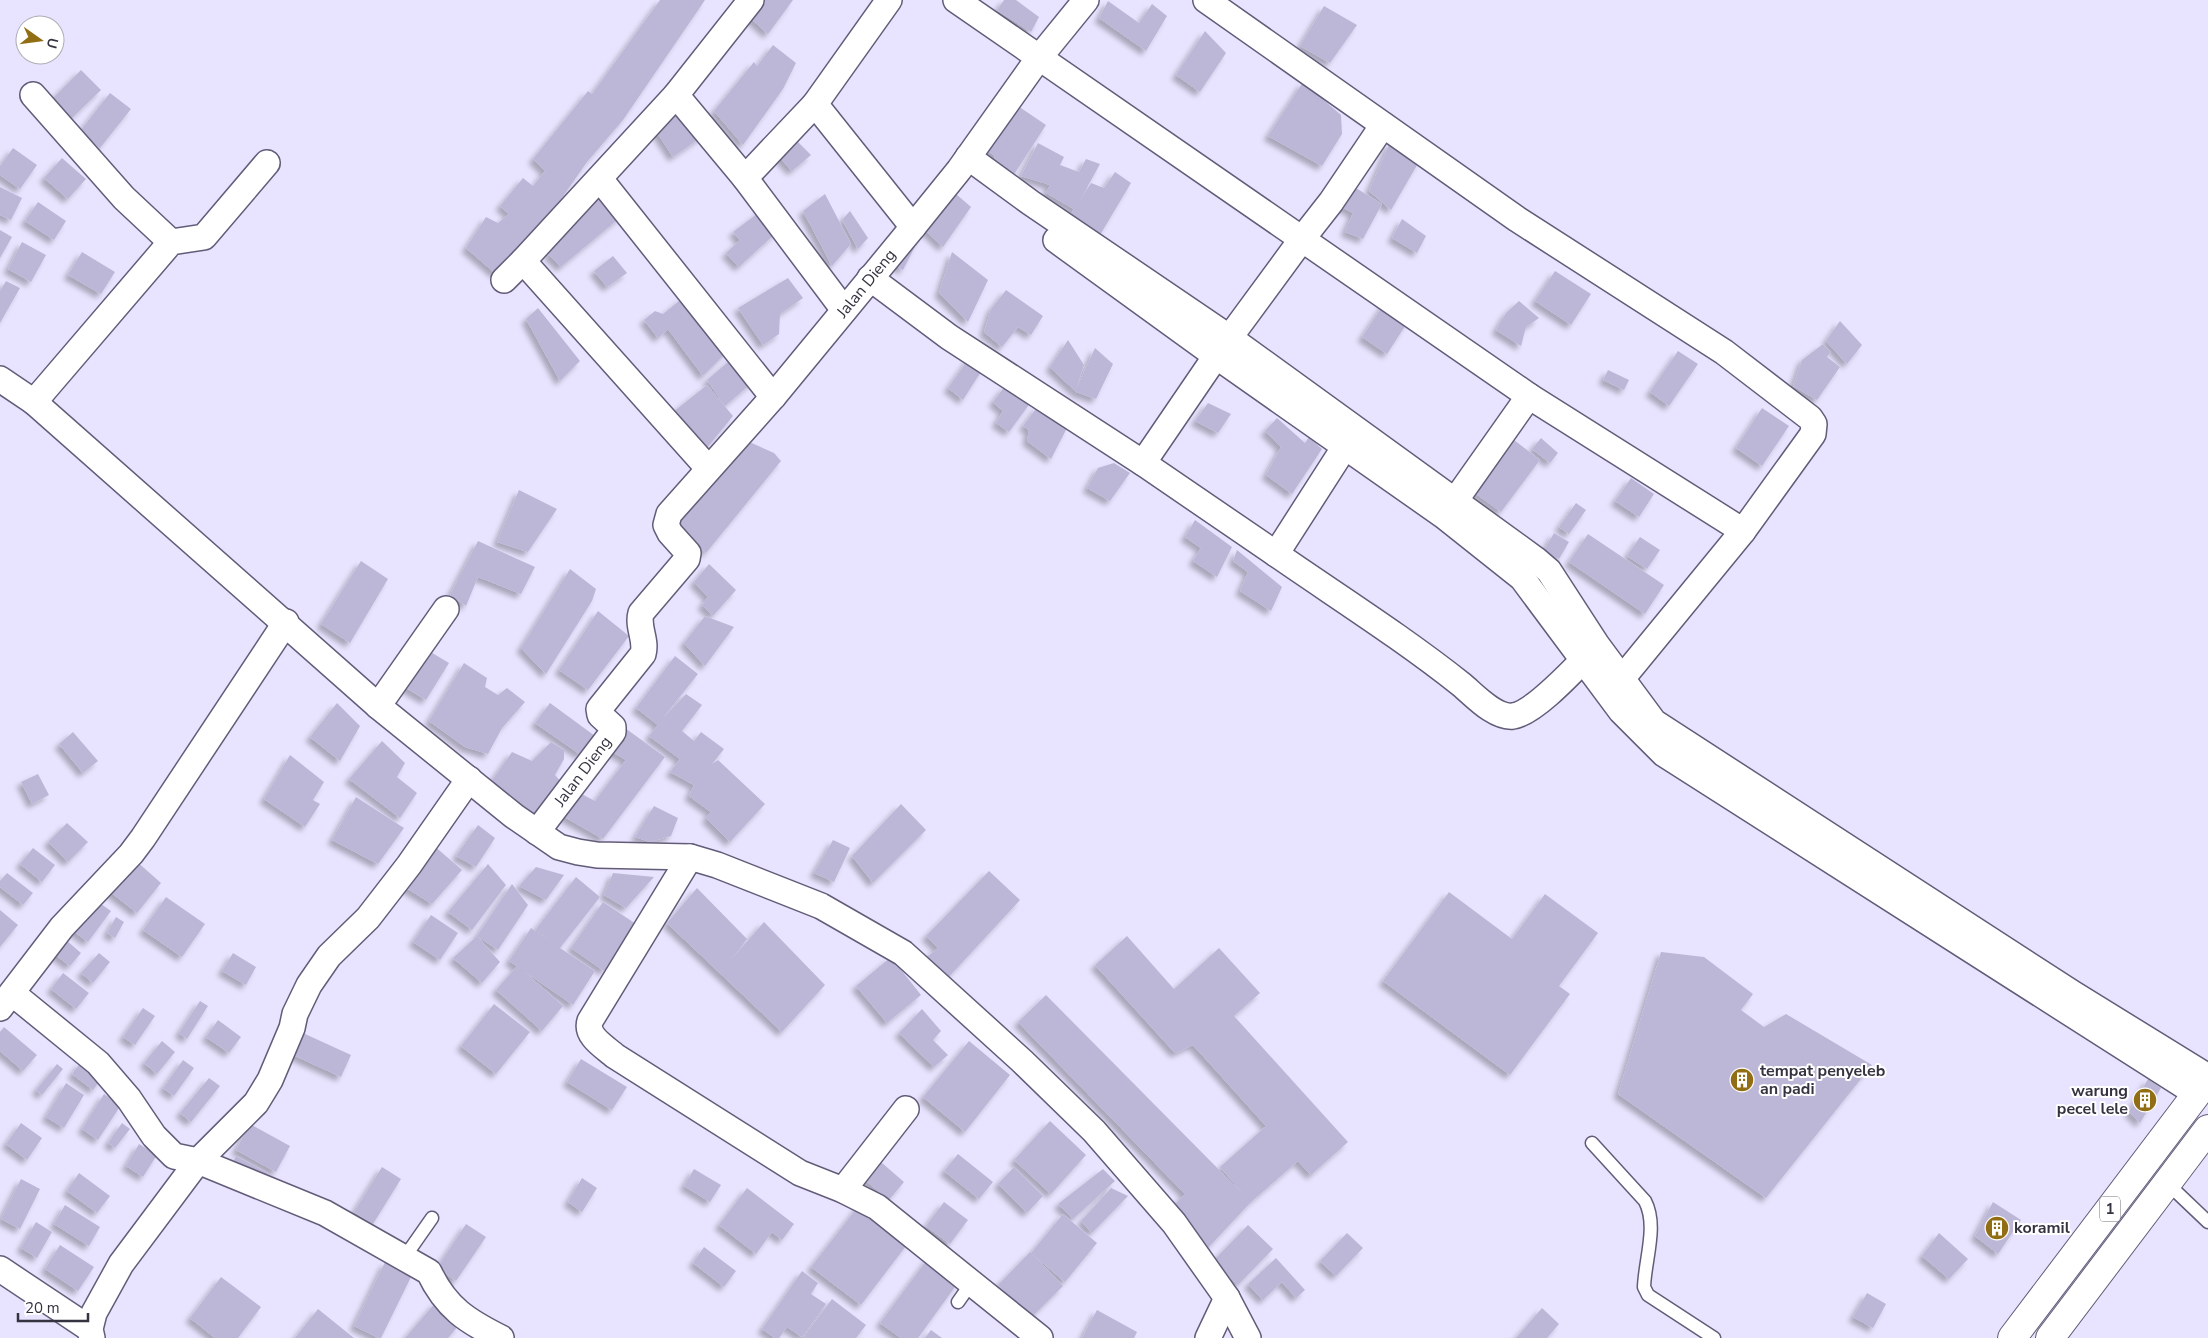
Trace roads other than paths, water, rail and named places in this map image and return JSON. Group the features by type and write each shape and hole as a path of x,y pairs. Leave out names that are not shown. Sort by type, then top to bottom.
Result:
{"highway":[{"name":"1","path":"2012,1338 2204,1083"},
{"name":"1","path":"2050,1338 2208,1129"}],"street":[{"path":"504,280 523,262 676,96 751,0"},
{"path":"745,178 815,104 889,0"},
{"path":"956,0 1038,59 1529,396 1743,531"},
{"name":"Jalan Dieng","path":"537,832 614,732 613,727 600,715 599,709 642,654 644,647 640,620 642,613 687,559 688,553 670,533 666,525 667,518 708,468 773,397 964,164 1038,59 1086,0"},
{"path":"1206,0 1517,219 1724,352 1810,418 1814,424 1813,434 1743,531 1615,687"},
{"path":"33,94 124,198 171,242"},
{"path":"676,96 745,178 844,310"},
{"path":"815,104 913,227"},
{"path":"1142,463 1223,347 1331,202 1383,124"},
{"path":"34,402 171,242 204,237 267,163"},
{"path":"964,164 1450,508 1529,568 1615,687 1654,722 1861,868 2204,1083"},
{"path":"600,179 773,397"},
{"path":"523,262 708,468"},
{"path":"870,278 949,337 1142,463 1276,554 1444,671 1501,714 1515,716 1536,705 1590,653"},
{"path":"1223,347 1344,448 1450,508"},
{"path":"0,379 34,402 286,622 378,706 537,832 559,847 578,852 690,857 743,873 821,906 903,952 1022,1061 1094,1131 1174,1223 1227,1298 1248,1338"},
{"path":"1450,508 1529,396"},
{"path":"1276,554 1344,448"},
{"path":"378,706 446,609"},
{"path":"286,622 139,844 62,927 6,1000 98,1063 129,1099 154,1136 174,1156 198,1162 325,1213 429,1272 437,1290 453,1309 471,1323 501,1338"},
{"path":"0,1269 91,1333 94,1313 121,1264 198,1162 256,1103 270,1080 292,1028 295,1014 309,985 329,956 368,918 380,903 469,779"},
{"path":"690,857 590,1021 588,1030 615,1056 800,1173 843,1190 877,1207 964,1292 1040,1338"},
{"path":"843,1190 906,1109"},
{"path":"1208,1338 1227,1298"}],"lane":[{"path":"1592,1142 1644,1201 1649,1210 1651,1224 1644,1287 1648,1295 1714,1338"},
{"path":"2167,1183 2208,1222"},
{"path":"404,1258 432,1218"}],"place":[{"name":"tempat penyeleb an padi","path":"1742,1080"},
{"name":"warung pecel lele","path":"2145,1100"},
{"name":"koramil","path":"1997,1228"}]}
